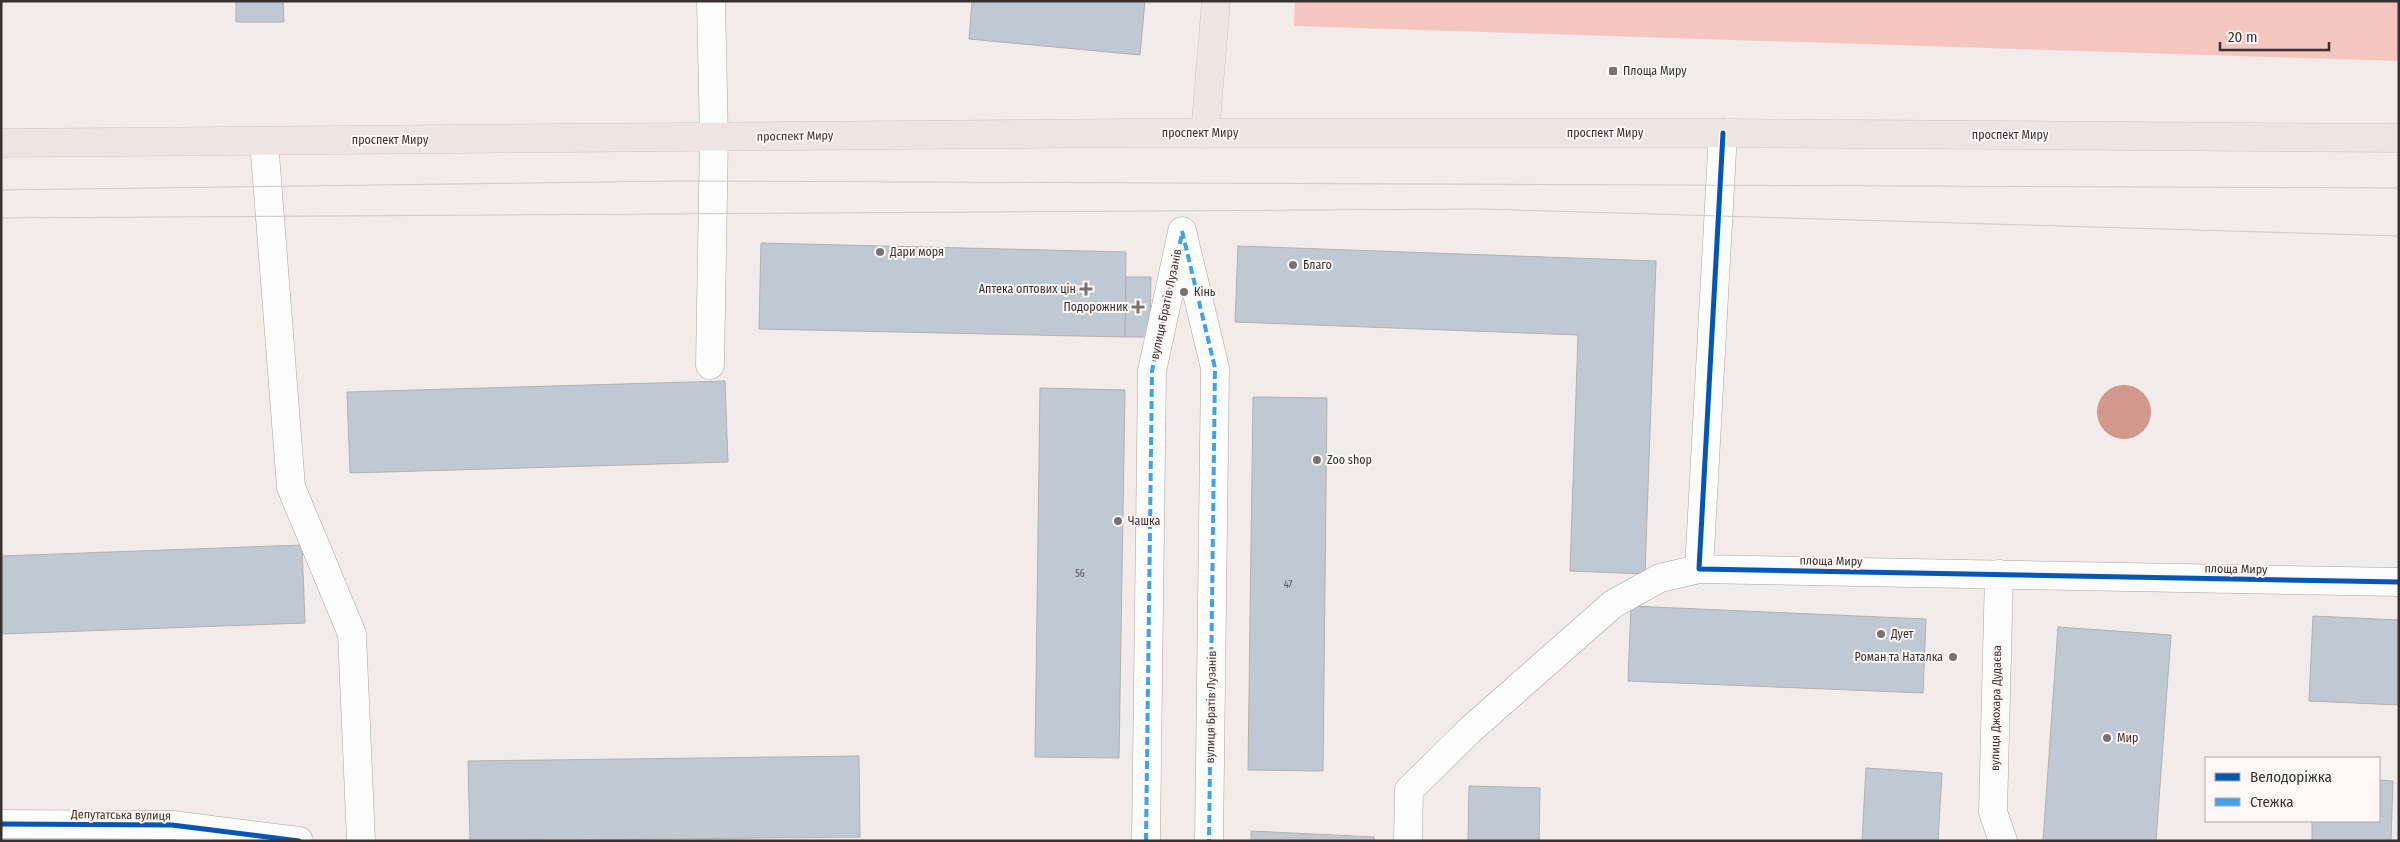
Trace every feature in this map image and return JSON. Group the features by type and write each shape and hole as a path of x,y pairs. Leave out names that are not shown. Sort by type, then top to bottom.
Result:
{"main road":[{"path":"1205,134 1216,1"},
{"name":"проспект Миру","path":"1,143 1205,134 1723,133 2399,138"}],"street":[{"path":"710,365 714,137 711,1"},
{"path":"1699,569 1723,133"},
{"path":"264,141 291,488 352,634 361,841"},
{"name":"вулиця Братів Лузанів","path":"1146,841 1152,370 1182,231 1215,368 1209,841"},
{"name":"площа Миру","path":"1408,841 1409,790 1470,730 1613,604 1660,578 1699,569 2399,582"},
{"name":"вулиця Джохара Дудаєва","path":"1999,574 1993,812 2003,841"},
{"name":"Депутатська вулиця","path":"1,824 299,841"}],"shaded area":[{"path":"1295,1 2399,1 2399,61 1294,26"},
{"path":"2119,385 2129,385 2139,389 2147,397 2151,412 2147,427 2139,435 2129,439 2119,439 2109,435 2101,427 2097,417 2097,407 2101,397 2109,389"}],"building":[{"path":"236,1 283,1 284,22 236,22"},
{"path":"972,1 1145,1 1140,55 969,39"},
{"path":"761,243 1126,252 1125,337 759,329"},
{"path":"1238,246 1656,261 1645,574 1570,571 1578,335 1235,322"},
{"name":"Подорожник","path":"1126,277 1151,277 1150,337 1125,337"},
{"path":"725,381 728,462 350,473 347,392"},
{"path":"1040,388 1125,390 1119,758 1035,757"},
{"path":"1253,397 1327,398 1323,771 1248,770"},
{"path":"302,545 305,623 1,634 1,556"},
{"path":"1631,606 1926,619 1923,693 1628,681"},
{"path":"2313,616 2399,620 2399,705 2309,701"},
{"name":"Мир","path":"2058,627 2171,635 2156,841 2043,841"},
{"path":"859,756 860,837 470,841 468,761"},
{"path":"1866,768 1942,773 1938,841 1862,841"},
{"path":"2380,780 2393,781 2391,841 2312,841 2312,822 2380,822"},
{"path":"1469,786 1540,788 1539,841 1468,841"},
{"path":"1251,831 1374,837 1374,841 1251,841"}],"tram line":[{"path":"1,190 680,181 2399,188"},
{"path":"1,218 1481,209 2399,236"}],"marked path":[{"path":"1182,231 1215,368 1209,841"},
{"path":"1146,841 1152,371 1182,234"}],"cycle path":[{"path":"1723,133 1699,569 2399,582"},
{"path":"1,824 172,825 299,841"}],"place":[{"name":"Площа Миру","path":"1613,71"},
{"name":"Дари моря","path":"880,252"},
{"name":"Благо","path":"1293,265"},
{"name":"Аптека оптових цін","path":"1086,289"},
{"name":"Кінь","path":"1184,292"},
{"name":"Подорожник","path":"1138,307"},
{"name":"Zoo shop","path":"1317,460"},
{"name":"Чашка","path":"1118,521"},
{"name":"Дует","path":"1881,634"},
{"name":"Роман та Наталка","path":"1953,657"},
{"name":"Мир","path":"2107,738"}]}
